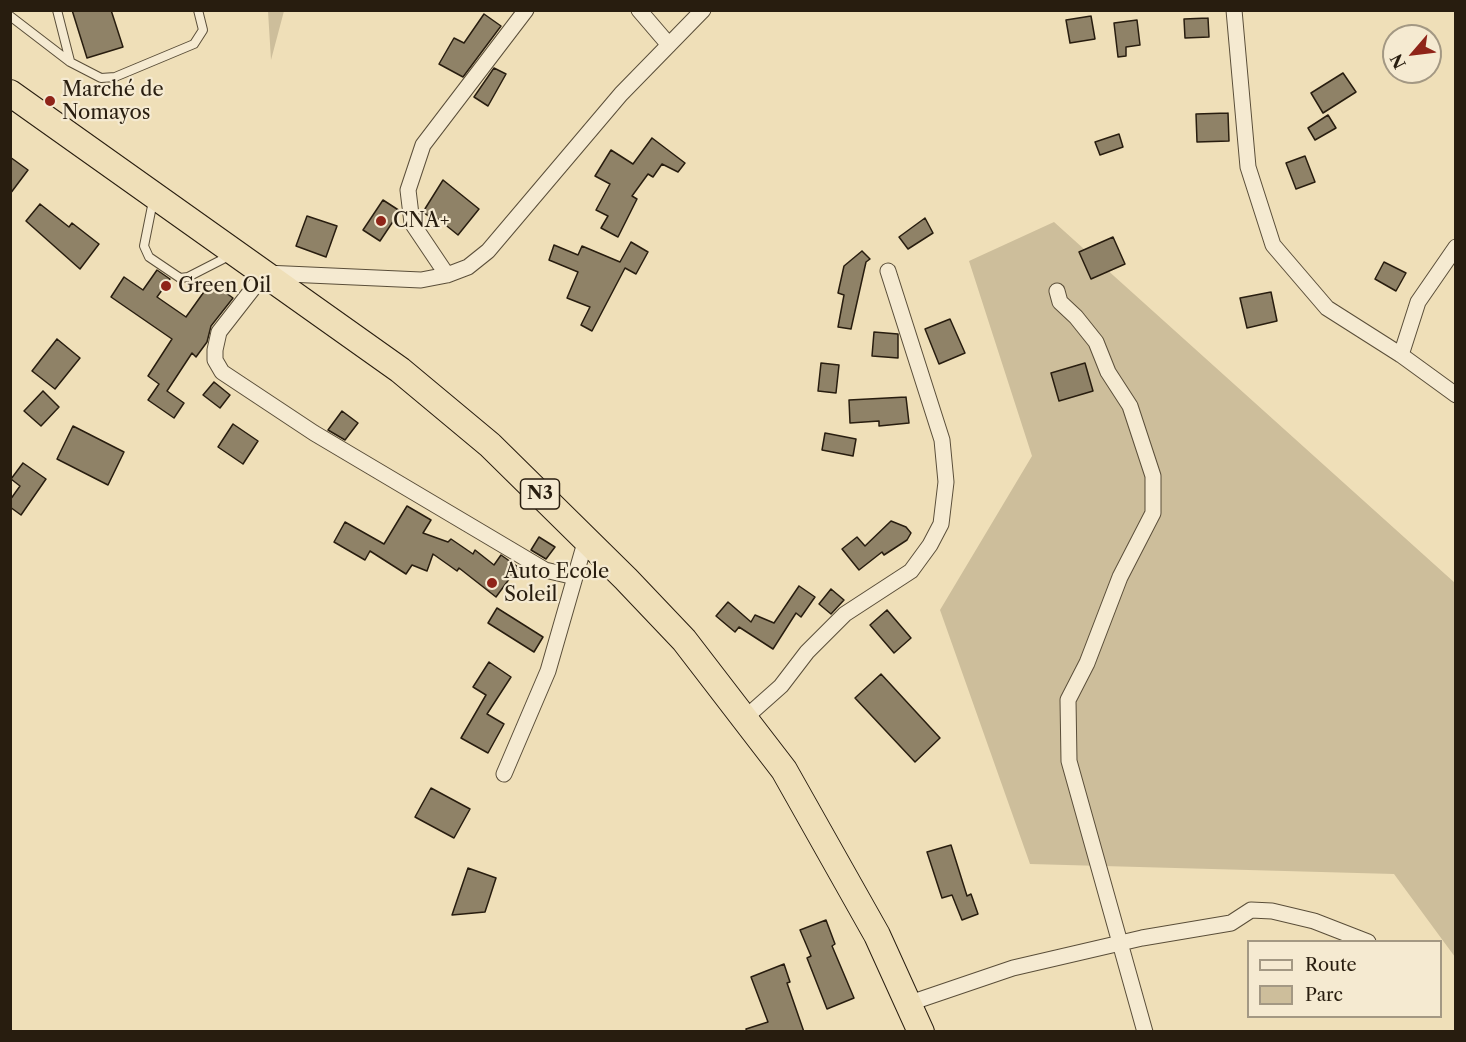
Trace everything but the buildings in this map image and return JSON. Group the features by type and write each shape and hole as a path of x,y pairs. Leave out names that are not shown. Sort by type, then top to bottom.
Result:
{"highway":[{"name":"N3","path":"10,93 154,197 266,273 443,404 490,445 586,539 684,640 795,787 877,935 910,1003 921,1032"}],"street":[{"path":"447,276 412,223 408,190 423,145 526,10"},
{"path":"639,10 669,45"},
{"path":"575,577 545,570 387,478 222,372 215,360 219,333 266,273 421,280 447,276 468,267 488,251 615,102 703,10"},
{"path":"1234,10 1248,167 1273,245 1327,308 1401,355 1455,394"},
{"path":"1401,355 1418,302 1455,246"},
{"path":"745,718 781,686 807,652 845,614 911,571 930,545 940,524 946,482 942,440 888,271"},
{"path":"1057,291 1060,302 1076,317 1096,342 1108,372 1130,406 1153,476 1153,513 1120,577 1087,663 1068,700 1070,761 1145,1032"},
{"path":"504,774 548,671 586,539"},
{"path":"910,1003 1013,968 1142,938 1231,923 1251,910 1272,911 1314,921 1363,940"}],"lane":[{"path":"57,10 70,62"},
{"path":"10,16 70,62 101,78 115,77 194,44 203,30 198,10"},
{"path":"154,197 144,246 149,256 180,278 188,277 236,253"}],"green space":[{"path":"268,11 284,11 271,60"},
{"path":"1054,222 1455,583 1455,957 1394,874 1030,864 940,610 1032,456 969,261"}],"place":[{"name":"Marché de Nomayos","path":"50,101"},
{"name":"CNA+","path":"381,221"},
{"name":"Green Oil","path":"166,286"},
{"name":"Auto Ecole Soleil","path":"492,583"}]}
